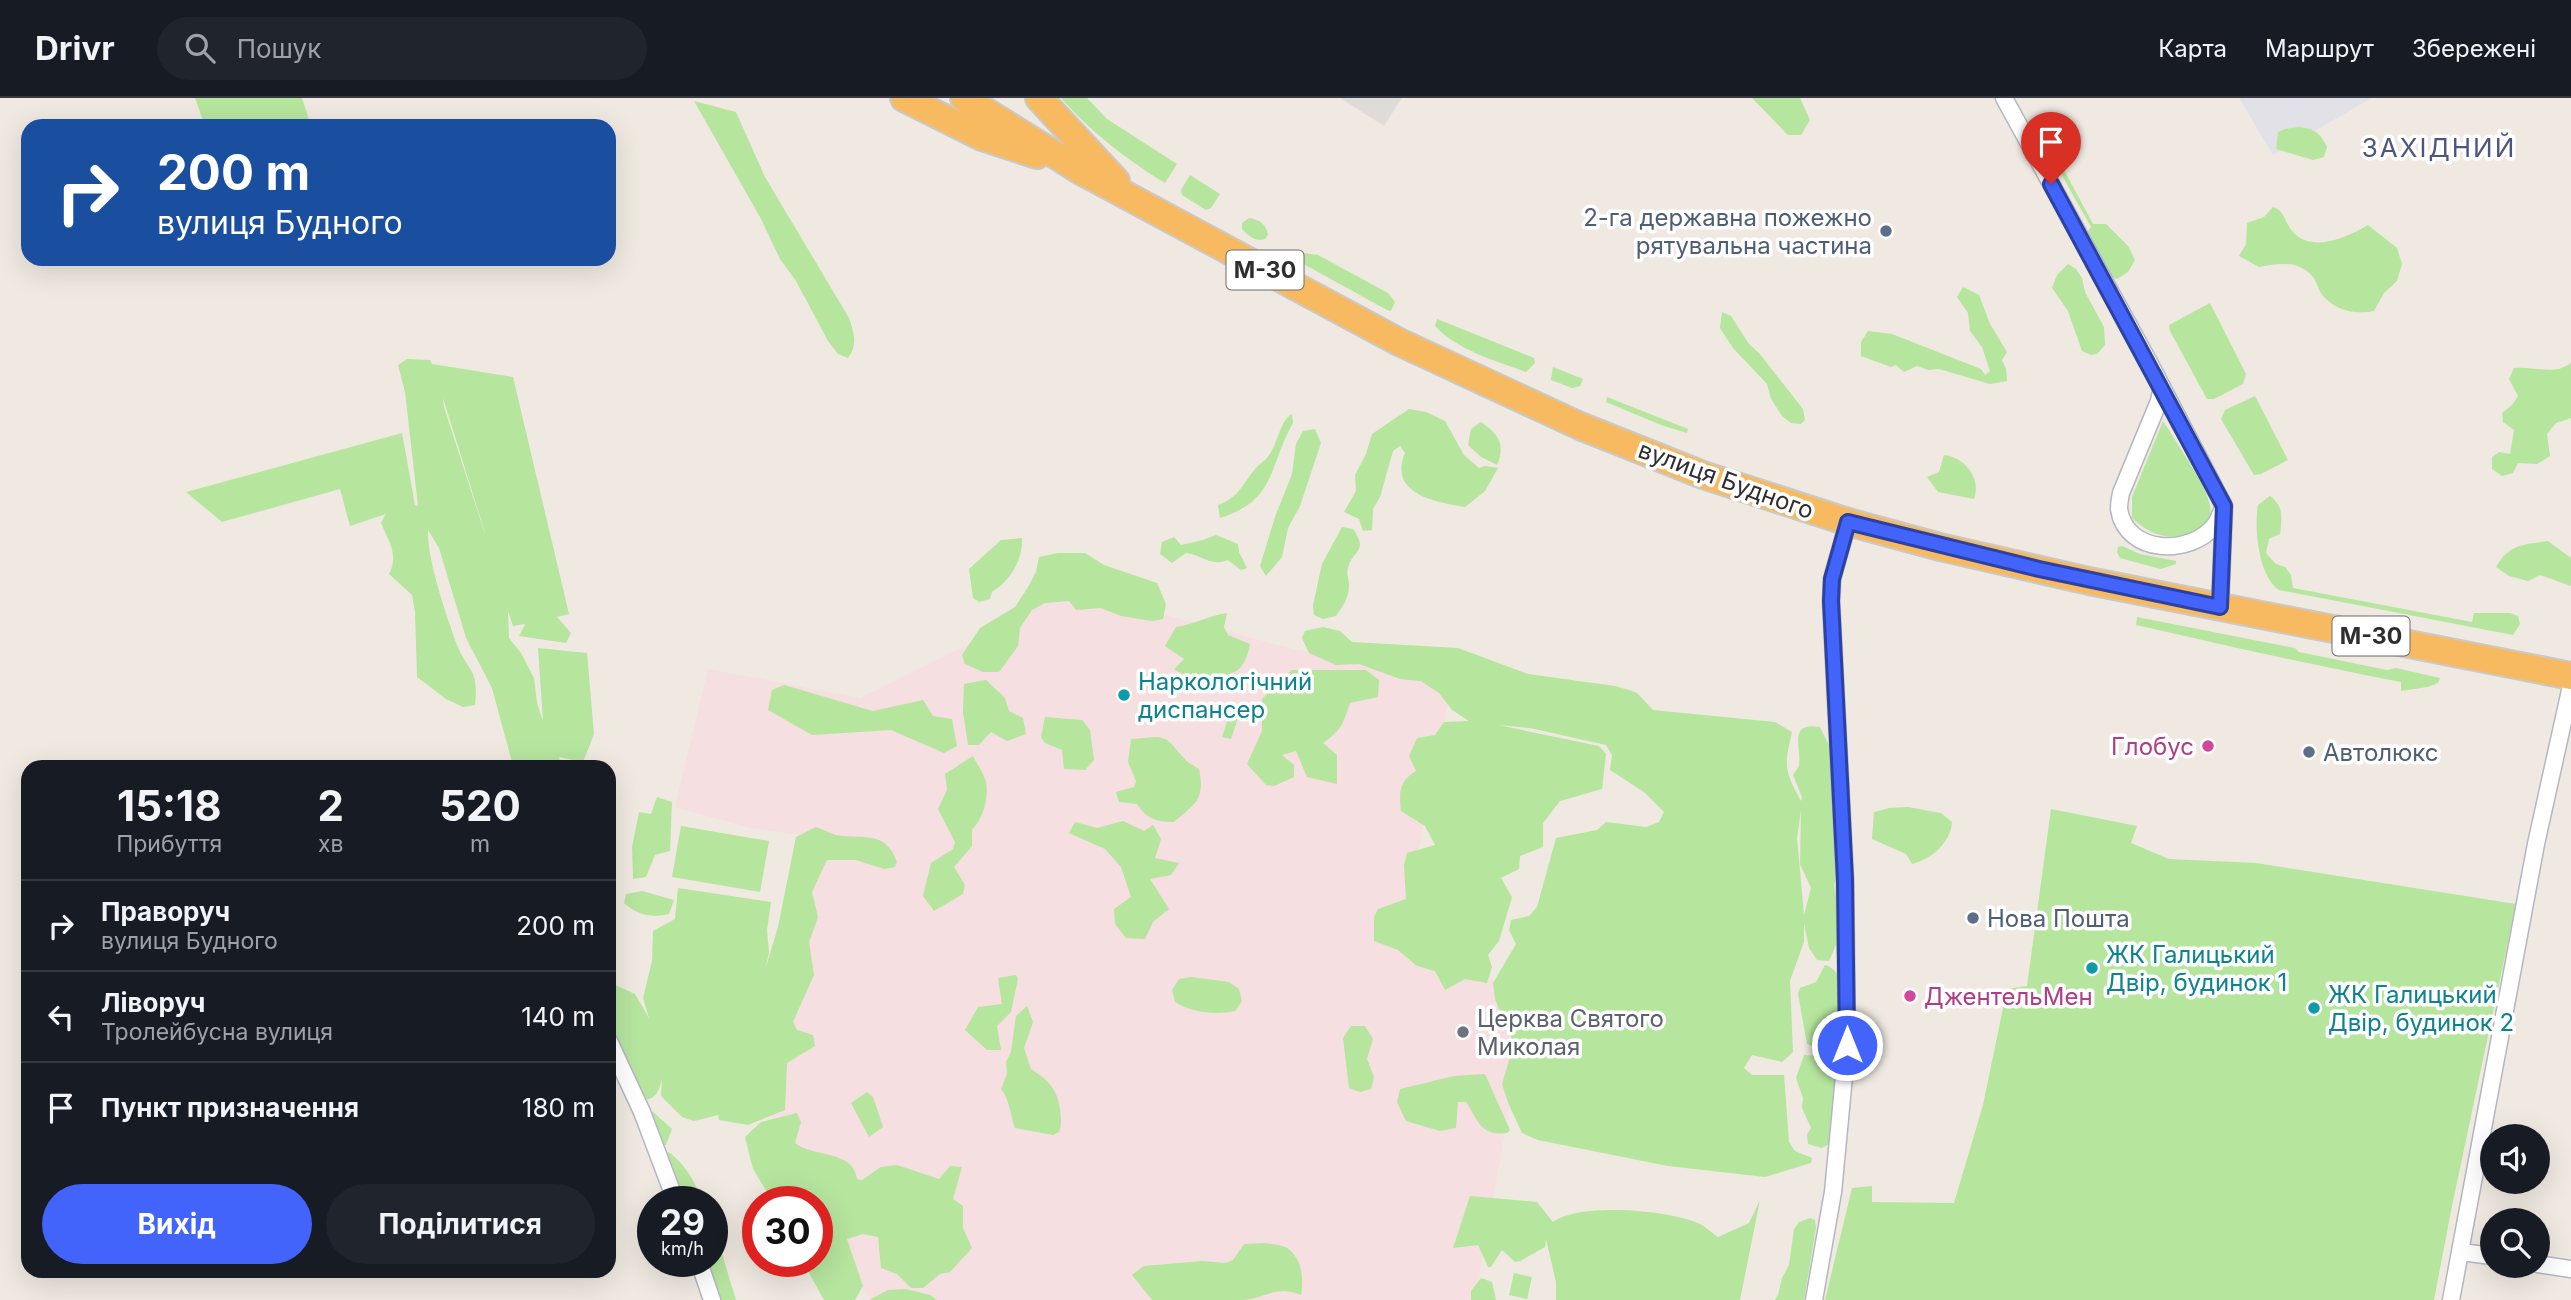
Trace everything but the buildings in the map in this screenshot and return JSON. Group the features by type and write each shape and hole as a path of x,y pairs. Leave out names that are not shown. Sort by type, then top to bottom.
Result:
{"highway":[{"name":"М-30","path":"904,98 982,136 1081,171"},
{"name":"М-30","path":"964,98 1081,171 1131,198"},
{"path":"1039,98 1131,198"},
{"name":"вулиця Будного","path":"1131,198 1399,342 1530,404 1703,475 1848,522 2026,566 2571,676"}],"street":[{"path":"2004,98 2224,506 2220,607"},
{"path":"2162,387 2159,401 2121,493 2119,509 2126,526 2141,541 2166,547 2192,544 2215,526 2224,506"},
{"path":"1814,1300 1835,1181 1847,1045 1845,880 1831,601 1832,579 1848,522"},
{"path":"2451,1300 2534,855 2571,686"},
{"path":"616,1056 642,1112 670,1186"},
{"path":"2461,1252 2480,1254"},
{"path":"2550,1266 2571,1269"},
{"path":"704,1277 712,1300"}],"shaded area":[{"path":"1340,98 1402,98 1384,126"},
{"path":"2239,98 2372,98 2273,155"},
{"path":"1031,592 1170,616 1289,648 1452,681 1402,935 1529,997 1475,1300 871,1300 833,1247 833,1186 806,1186 772,1134 771,1055 817,838 747,827 675,807 708,669 860,698 997,630"}],"green space":[{"path":"195,98 302,98 309,119 202,119"},
{"path":"1061,98 1087,98 1107,119 1177,164 1165,183 1110,145"},
{"path":"1752,98 1800,98 1810,120 1801,135 1788,135"},
{"path":"694,101 736,112 765,177 849,318 854,343 848,358 838,354 828,341"},
{"path":"2299,127 2319,135 2327,147 2324,157 2313,160 2276,149 2278,132"},
{"path":"2051,156 2057,157 2093,224 2106,224 2128,246 2135,260 2128,272 2117,279 2106,275 2092,245 2088,231 2091,227"},
{"path":"1190,175 1220,194 1211,208 1206,210 1182,195 1181,190"},
{"path":"2273,207 2282,214 2292,231 2309,241 2330,241 2368,225 2397,248 2402,264 2397,281 2384,293 2374,311 2354,312 2335,306 2321,293 2314,278 2297,266 2281,264 2259,267 2239,256 2246,244 2247,223 2264,217"},
{"path":"1249,218 1264,225 1268,235 1265,239 1252,238 1242,229 1242,223"},
{"path":"1304,253 1318,255 1388,293 1395,302 1391,311 1298,261 1298,257"},
{"path":"2068,264 2076,269 2082,278 2085,292 2104,327 2105,345 2097,354 2091,355 2082,351 2068,311 2052,288 2057,275"},
{"path":"1963,287 1979,295 1990,324 2007,352 2002,360 2007,381 1990,384 1939,369 1928,370 1917,366 1904,372 1896,365 1891,367 1861,356 1861,342 1868,331 1892,334 1981,369 1985,375 1990,371 1982,347 1970,331 1968,313 1957,297"},
{"path":"2210,303 2246,374 2243,384 2214,399 2207,399 2169,325"},
{"path":"1722,312 1731,316 1749,344 1803,409 1805,420 1801,424 1791,423 1782,416 1771,399 1767,384 1733,348 1720,328"},
{"path":"1437,319 1534,358 1535,363 1526,372 1478,354 1444,334 1435,326"},
{"path":"407,359 430,360 432,364 513,377 569,614 557,617 571,633 566,643 519,636 525,624 513,626 508,611 509,638 521,653 534,678 537,703 543,721 538,648 587,653 594,734 584,760 559,757 560,760 511,760 492,688 466,638 439,548 428,530 434,571 443,603 457,645 476,684 475,705 463,707 446,699 417,677 412,595 389,574 393,555 381,523 386,514 350,526 340,489 222,522 186,492 402,433 415,505 418,506 405,392 398,365","holes":["443,398 485,534 444,407"]},
{"path":"2571,363 2571,418 2556,423 2547,434 2550,456 2537,464 2518,463 2513,473 2502,476 2492,469 2492,457 2499,452 2510,454 2514,430 2503,422 2502,413 2518,396 2509,379 2514,368 2551,370"},
{"path":"1553,367 1583,379 1580,386 1572,388 1551,380"},
{"path":"2255,396 2288,460 2254,475 2221,419 2225,410"},
{"path":"1607,397 1688,429 1687,433 1606,402"},
{"path":"1409,409 1426,412 1445,421 1464,455 1479,468 1498,468 1485,491 1465,507 1441,502 1417,494 1409,487 1403,478 1401,467 1405,453 1400,446 1393,451 1380,497 1373,509 1372,530 1363,531 1359,519 1344,512 1356,491 1355,475 1366,454 1372,434"},
{"path":"1292,414 1293,423 1262,492 1238,511 1220,518 1218,505 1236,494 1268,456 1285,421"},
{"path":"2163,421 2202,484 2210,506 2206,525 2197,532 2181,536 2154,533 2132,518 2132,497"},
{"path":"1481,422 1499,440 1501,451 1497,465 1481,457 1468,445 1471,429"},
{"path":"1315,429 1321,443 1300,506 1288,528 1282,557 1266,576 1260,566 1292,474 1296,444 1303,431"},
{"path":"1944,455 1958,460 1970,470 1976,484 1974,499 1938,492 1927,477 1939,472"},
{"path":"2270,496 2280,508 2281,523 2280,534 2269,539 2266,553 2276,564 2285,567 2291,575 2293,588 2472,622 2474,613 2510,613 2518,616 2520,624 2513,635 2279,590 2266,574 2257,538 2258,505"},
{"path":"1342,527 1353,529 1360,546 1348,568 1349,590 1345,602 1336,616 1323,619 1314,615 1313,605 1322,564"},
{"path":"1216,535 1238,544 1247,568 1241,570 1228,560 1211,561 1186,553 1172,563 1160,554 1162,542 1174,537 1181,545"},
{"path":"1022,538 1018,562 1010,576 992,592 990,599 979,602 973,598 969,569 1001,540"},
{"path":"2548,541 2571,558 2571,586 2540,575 2528,581 2509,576 2496,567 2507,553 2518,546"},
{"path":"2122,546 2140,554 2176,561 2176,564 2161,569 2120,558 2117,552 2118,547"},
{"path":"1058,553 1085,553 1104,565 1157,583 1166,604 1163,619 1152,621 1121,616 1101,608 1076,610 1069,601 1045,603 1032,610 1020,628 1018,646 999,672 983,672 965,664 962,655 980,628 1015,607 1036,572 1039,557"},
{"path":"1227,613 1224,627 1228,635 1250,644 1244,663 1227,675 1186,675 1174,669 1184,659 1165,646 1176,627"},
{"path":"2137,617 2295,648 2299,652 2387,670 2396,668 2440,678 2438,683 2428,687 2401,691 2401,682 2136,625"},
{"path":"1323,627 1340,631 1352,642 1458,648 1528,674 1615,686 1632,691 1653,710 1775,722 1792,732 1787,768 1801,801 1802,797 1793,775 1799,765 1798,738 1803,728 1820,727 1839,766 1844,857 1834,885 1841,923 1839,938 1829,961 1817,960 1809,948 1804,923 1804,942 1790,981 1793,1052 1782,1062 1752,1055 1744,1068 1752,1075 1784,1075 1789,1142 1795,1151 1812,1158 1811,1163 1765,1177 1668,1166 1538,1140 1522,1133 1502,1084 1514,1044 1495,999 1493,983 1516,944 1509,930 1511,920 1529,916 1537,907 1556,838 1597,830 1606,822 1646,827 1659,822 1664,812 1644,792 1610,770 1612,755 1606,745 1530,728 1498,725 1599,746 1606,754 1602,789 1560,801 1543,823 1543,847 1520,856 1519,869 1501,878 1512,897 1499,941 1488,955 1492,967 1487,983 1465,979 1445,990 1435,971 1417,966 1398,950 1374,941 1374,917 1378,909 1406,899 1404,865 1407,853 1435,845 1425,826 1401,811 1401,788 1406,779 1416,771 1409,756 1417,738 1435,735 1444,722 1469,721 1452,710 1439,693 1421,681 1400,679 1359,664 1336,665 1309,653 1302,638 1305,631","holes":["1801,810 1800,864 1811,888 1804,915 1797,838"]},
{"path":"1292,670 1366,670 1379,680 1378,697 1350,703 1341,726 1323,743 1337,755 1337,784 1307,777 1296,751 1282,755 1294,765 1294,777 1274,786 1266,785 1247,764 1262,731 1262,699"},
{"path":"986,680 1005,698 1009,711 1023,718 1026,734 1007,741 991,732 979,745 968,745 963,712 964,684"},
{"path":"784,685 873,711 923,700 933,716 952,719 957,746 944,753 891,730 812,735 768,710 772,690"},
{"path":"1230,712 1239,715 1231,739 1222,737"},
{"path":"1045,717 1082,720 1090,730 1094,760 1085,770 1064,769 1062,750 1045,743 1041,737"},
{"path":"1156,737 1169,741 1187,761 1199,769 1200,794 1174,822 1152,819 1137,804 1119,802 1116,792 1134,787 1136,781 1128,762 1131,739"},
{"path":"973,756 985,779 987,795 982,814 972,830 972,846 954,867 965,885 963,894 934,911 923,896 931,863 953,849 955,842 938,809 947,790 945,774"},
{"path":"657,797 672,802 670,851 655,855 646,877 633,879 632,847 639,812 651,814"},
{"path":"1908,807 1941,813 1952,822 1948,836 1939,849 1926,859 1912,864 1906,854 1872,839 1874,812"},
{"path":"2051,809 2137,826 2131,843 2169,859 2256,863 2516,904 2434,1300 1825,1300 1852,1188 1872,1186 1872,1202 1954,1203 1983,1105 2007,989 2027,986"},
{"path":"1123,821 1144,831 1153,825 1161,839 1155,858 1179,863 1171,875 1150,879 1169,909 1153,922 1145,939 1126,938 1115,924 1114,909 1131,897 1121,867 1105,849 1069,833 1075,822 1097,828"},
{"path":"681,826 769,841 760,892 672,877"},
{"path":"816,827 836,835 872,838 886,845 897,862 895,867 884,869 856,860 827,860 812,892 818,917 809,942 814,975 793,1022 797,1030 813,1035 815,1046 787,1063 785,1110 748,1125 719,1120 718,1115 694,1121 682,1117 661,1096 662,1079 656,1094 641,1101 616,1049 616,985 635,994 649,1018 643,998 652,961 653,931 675,919 678,888 771,902 767,930 769,953 765,970 778,927 796,837"},
{"path":"642,891 674,900 669,914 645,914 624,903 626,894"},
{"path":"1825,965 1839,977 1842,1012 1837,1044 1821,1050 1807,1044 1798,994 1800,988 1816,982"},
{"path":"1016,975 1018,979 1011,1012 997,1026 1001,1050 987,1050 965,1030 978,1007 1002,1004 998,978"},
{"path":"1191,977 1229,982 1239,989 1242,1001 1235,1011 1220,1013 1196,1011 1182,1006 1175,1002 1172,990 1179,979"},
{"path":"1027,1006 1033,1022 1024,1048 1031,1069 1051,1085 1059,1102 1061,1126 1059,1132 1053,1135 1015,1128 1008,1102 1001,1089 1007,1074 1006,1062 1011,1052 1016,1016"},
{"path":"1351,1026 1365,1026 1373,1039 1367,1059 1374,1077 1371,1089 1360,1092 1349,1088 1343,1038"},
{"path":"1804,1055 1826,1056 1835,1067 1835,1125 1832,1142 1822,1148 1808,1144 1807,1134 1811,1128 1802,1108 1803,1098 1796,1078"},
{"path":"1485,1074 1510,1130 1507,1133 1486,1130 1466,1102 1458,1102 1456,1128 1440,1131 1406,1121 1397,1102 1400,1089 1454,1076"},
{"path":"867,1092 873,1097 883,1127 869,1137 851,1103"},
{"path":"652,1111 672,1129 666,1145 656,1146 648,1125"},
{"path":"797,1113 801,1122 795,1143 803,1148 840,1158 854,1169 857,1179 862,1180 881,1167 897,1165 939,1179 950,1166 962,1167 953,1199 963,1206 963,1228 972,1248 950,1272 940,1274 923,1288 911,1288 897,1274 881,1268 878,1237 863,1234 847,1239 863,1286 855,1300 824,1300 811,1277 833,1277 833,1186 763,1186 753,1169 745,1137 761,1122"},
{"path":"669,1152 690,1174 696,1186 671,1186 663,1156"},
{"path":"1470,1196 1537,1202 1553,1222 1566,1216 1603,1210 1668,1215 1700,1224 1718,1237 1749,1223 1760,1200 1740,1300 1556,1300 1556,1282 1546,1239 1545,1247 1520,1261 1515,1262 1502,1250 1491,1267 1488,1267 1478,1245 1453,1248"},
{"path":"1810,1218 1815,1220 1816,1228 1804,1300 1775,1300 1789,1265 1794,1229 1799,1222"},
{"path":"1264,1243 1287,1248 1296,1257 1302,1276 1301,1295 1278,1291 1242,1300 1152,1300 1132,1275 1144,1266 1202,1261 1226,1263 1233,1260 1244,1244"},
{"path":"1514,1273 1532,1277 1527,1299 1509,1295"},
{"path":"728,1274 736,1300 715,1300 707,1277 728,1277"},
{"path":"1481,1278 1492,1282 1496,1300 1471,1300 1471,1291"},
{"path":"906,1289 930,1295 937,1300 869,1300 888,1290"}],"place":[{"name":"2-га державна пожежно рятувальна частина","path":"1886,231"},
{"name":"Наркологічний диспансер","path":"1124,695"},
{"name":"Глобус","path":"2208,746"},
{"name":"Автолюкс","path":"2309,752"},
{"name":"Нова Пошта","path":"1973,918"},
{"name":"ЖК Галицький Двір, будинок 1","path":"2092,968"},
{"name":"ДжентельМен","path":"1910,996"},
{"name":"ЖК Галицький Двір, будинок 2","path":"2314,1008"},
{"name":"Церква Святого Миколая","path":"1463,1032"}],"district":[{"name":"ЗАХІДНИЙ","path":"2439,147"}],"route":[{"path":"1847,1045 1845,880 1831,601 1832,579 1848,522 1940,547 2220,607 2224,506 2051,184"}]}
